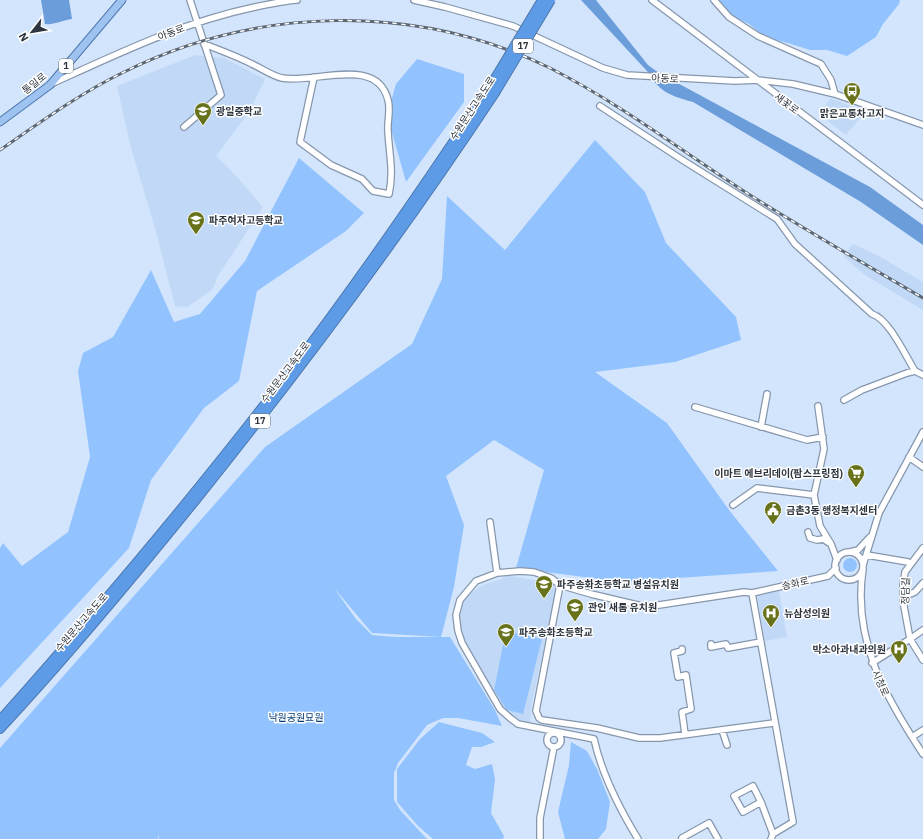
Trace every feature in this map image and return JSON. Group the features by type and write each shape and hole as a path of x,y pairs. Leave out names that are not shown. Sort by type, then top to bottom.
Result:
{"highway":[{"name":"수원문산고속도로","path":"0,720 159,535 288,374 365,270 492,90 542,0"},
{"name":"수원문산고속도로","path":"0,729 105,610 264,416 411,218 551,0"}],"main road":[{"name":"통일로","path":"0,122 50,85 122,0"}],"street":[{"path":"184,127 221,95 190,0"},
{"name":"아동로","path":"50,85 125,50 220,14 297,0"},
{"name":"아동로","path":"414,0 513,26 603,68 627,75 646,77 758,80 792,84 835,94 923,124"},
{"name":"새꽃로","path":"652,0 923,205"},
{"path":"714,0 730,18 758,36 821,64 830,80 835,94"},
{"path":"204,44 234,55 281,77 293,79 314,77 364,75 376,81 388,100 390,117 388,130 393,178 389,194 373,191 362,179 331,165 300,142 314,77"},
{"path":"600,106 776,220 795,244 872,314 881,319 896,338 914,371 923,375"},
{"path":"844,400 862,390 914,371"},
{"path":"761,427 767,394"},
{"path":"818,406 824,448 814,495 820,526 831,544 837,560 836,568 839,575 845,579 853,579 859,576 867,555 871,536 879,513 923,432"},
{"path":"695,407 807,440 823,437"},
{"path":"909,457 923,467"},
{"path":"733,505 756,488 814,495"},
{"path":"490,522 497,573"},
{"path":"808,532 810,538 817,540 823,539 831,544"},
{"path":"837,560 840,556 848,552 858,550 871,536"},
{"name":"정담길","path":"922,656 910,639 903,597 906,572 923,548"},
{"path":"848,552 860,557 863,567"},
{"path":"867,555 908,562 911,564"},
{"name":"시청로","path":"863,567 861,588 864,630 872,663 886,695 923,754"},
{"path":"828,576 836,568"},
{"name":"송화로","path":"594,739 518,724 500,709 462,642 458,631 456,615 460,600 476,581 497,573 520,571 534,572 551,578 560,584 591,594 646,607 744,592 752,593 828,576 839,575"},
{"path":"853,579 861,588"},
{"path":"903,597 915,592 923,583"},
{"path":"560,584 537,714 539,718 547,722 597,728 632,737 660,738 774,723"},
{"path":"752,593 774,723 793,822 772,836 761,802 753,786 734,796 743,812 761,802"},
{"path":"872,663 923,630"},
{"path":"711,644 711,647 726,644 728,648 761,642"},
{"path":"682,648 682,651 674,653 678,677 686,675 691,709 682,712 685,734"},
{"path":"597,728 594,739 608,783 623,815 638,839"},
{"path":"722,730 727,745"},
{"path":"912,737 923,730"},
{"path":"555,732 560,735 561,740 559,745 554,747 548,744 546,739 548,734 555,732"},
{"path":"540,839 540,818 554,747"},
{"path":"683,839 682,838 709,823 718,839"}],"shaded area":[{"path":"41,0 69,0 72,19 52,24 45,24"},
{"path":"581,0 596,0 648,65 659,73 870,187 923,225 923,245 861,202 693,102 678,98 666,92 656,84 647,71"},
{"path":"195,55 224,58 265,79 249,112 216,156 229,168 263,207 218,276 212,290 187,307 175,306 155,228 131,148 117,86"},
{"path":"831,98 865,112 846,135 819,114"},
{"path":"853,244 877,255 923,282 923,310 865,275 843,256"},
{"name":"파주송화초등학교","path":"510,576 552,583 557,591 532,703 530,724 519,722 503,709 464,642 460,629 459,618 463,602 470,594 483,585"},
{"path":"779,591 787,637 765,641 757,595"}],"green space":[{"path":"719,0 900,0 899,4 883,24 876,37 847,56 827,50 810,50 766,38 749,24 732,16"},
{"path":"417,59 464,74 464,102 406,182 387,115 396,84"},
{"name":"낙원공원묘원","path":"595,140 645,192 666,243 736,317 741,340 675,362 595,372 667,423 729,510 778,571 621,582 516,568 544,470 494,440 446,476 464,525 454,587 441,637 450,637 495,710 502,726 458,718 443,718 427,725 398,763 394,773 394,800 400,810 427,839 159,839 158,834 158,839 0,839 0,748 265,447 412,344 442,279 447,196 505,250","holes":["334,588 372,633 441,637 395,637 372,635 356,619"]},
{"path":"299,158 364,213 346,231 257,291 239,381 204,408 151,480 129,548 0,688 0,548 3,543 22,566 68,532 90,457 78,371 83,353 113,337 151,270 174,322 200,314 245,261"},
{"path":"847,558 853,558 857,562 857,568 853,572 847,572 843,568 843,562"},
{"path":"513,632 542,639 523,714 507,710 494,690 504,640"},
{"path":"439,722 482,733 495,742 481,747 472,747 466,765 475,769 492,764 495,779 491,813 504,836 503,839 433,839 418,826 397,802 397,769 420,739"},
{"path":"571,742 587,751 597,769 610,802 606,829 598,839 565,839 558,812 569,765"}],"railway":[{"path":"0,150 44,119 106,81 173,51 226,35 280,25 335,21 390,23 445,32 498,47 550,68 602,97 771,208 923,298"}],"place":[{"name":"맑은교통차고지","path":"852,106"},
{"name":"광일중학교","path":"203,126"},
{"name":"파주여자고등학교","path":"196,235"},
{"name":"이마트 에브리데이(팜스프링점)","path":"856,488"},
{"name":"금촌3동 행정복지센터","path":"773,525"},
{"name":"파주송화초등학교 병설유치원","path":"544,599"},
{"name":"관인 새롬 유치원","path":"575,622"},
{"name":"뉴삼성의원","path":"771,628"},
{"name":"파주송화초등학교","path":"506,647"},
{"name":"박소아과내과의원","path":"899,664"}]}
